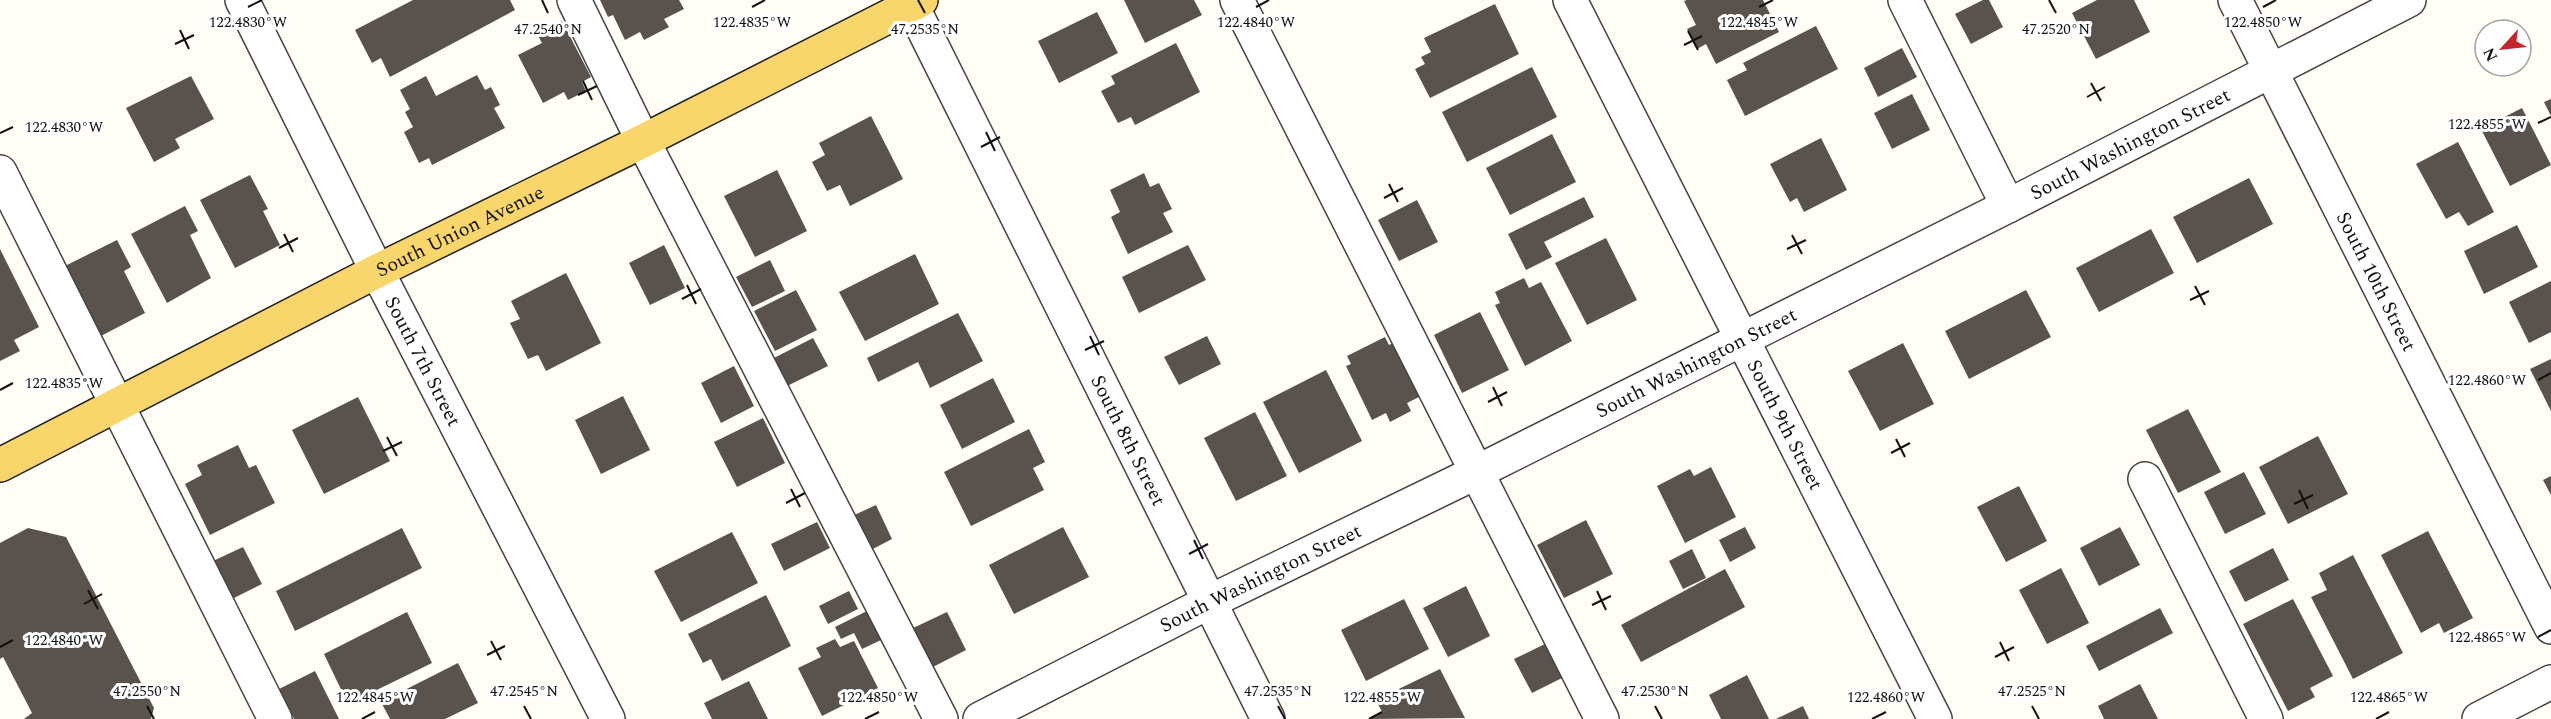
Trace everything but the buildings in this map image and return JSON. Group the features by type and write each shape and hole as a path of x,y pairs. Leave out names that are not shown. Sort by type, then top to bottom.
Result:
{"main road":[{"name":"South Union Avenue","path":"0,465 377,271 643,141 914,2"}],"street":[{"name":"South 7th Street","path":"242,0 377,271 608,719"},
{"path":"574,0 643,141 941,719"},
{"path":"1237,0 1475,473 1602,719"},
{"name":"South 9th Street","path":"1570,0 1935,719"},
{"path":"1905,0 2008,206"},
{"name":"South 10th Street","path":"2235,0 2551,627"},
{"name":"South Washington Street","path":"980,719 1209,602 1475,473 2008,206 2409,0"},
{"name":"South 8th Street","path":"914,2 1268,719"},
{"path":"0,172 275,719"},
{"path":"2145,479 2266,719"},
{"path":"2479,719 2551,682"}]}
